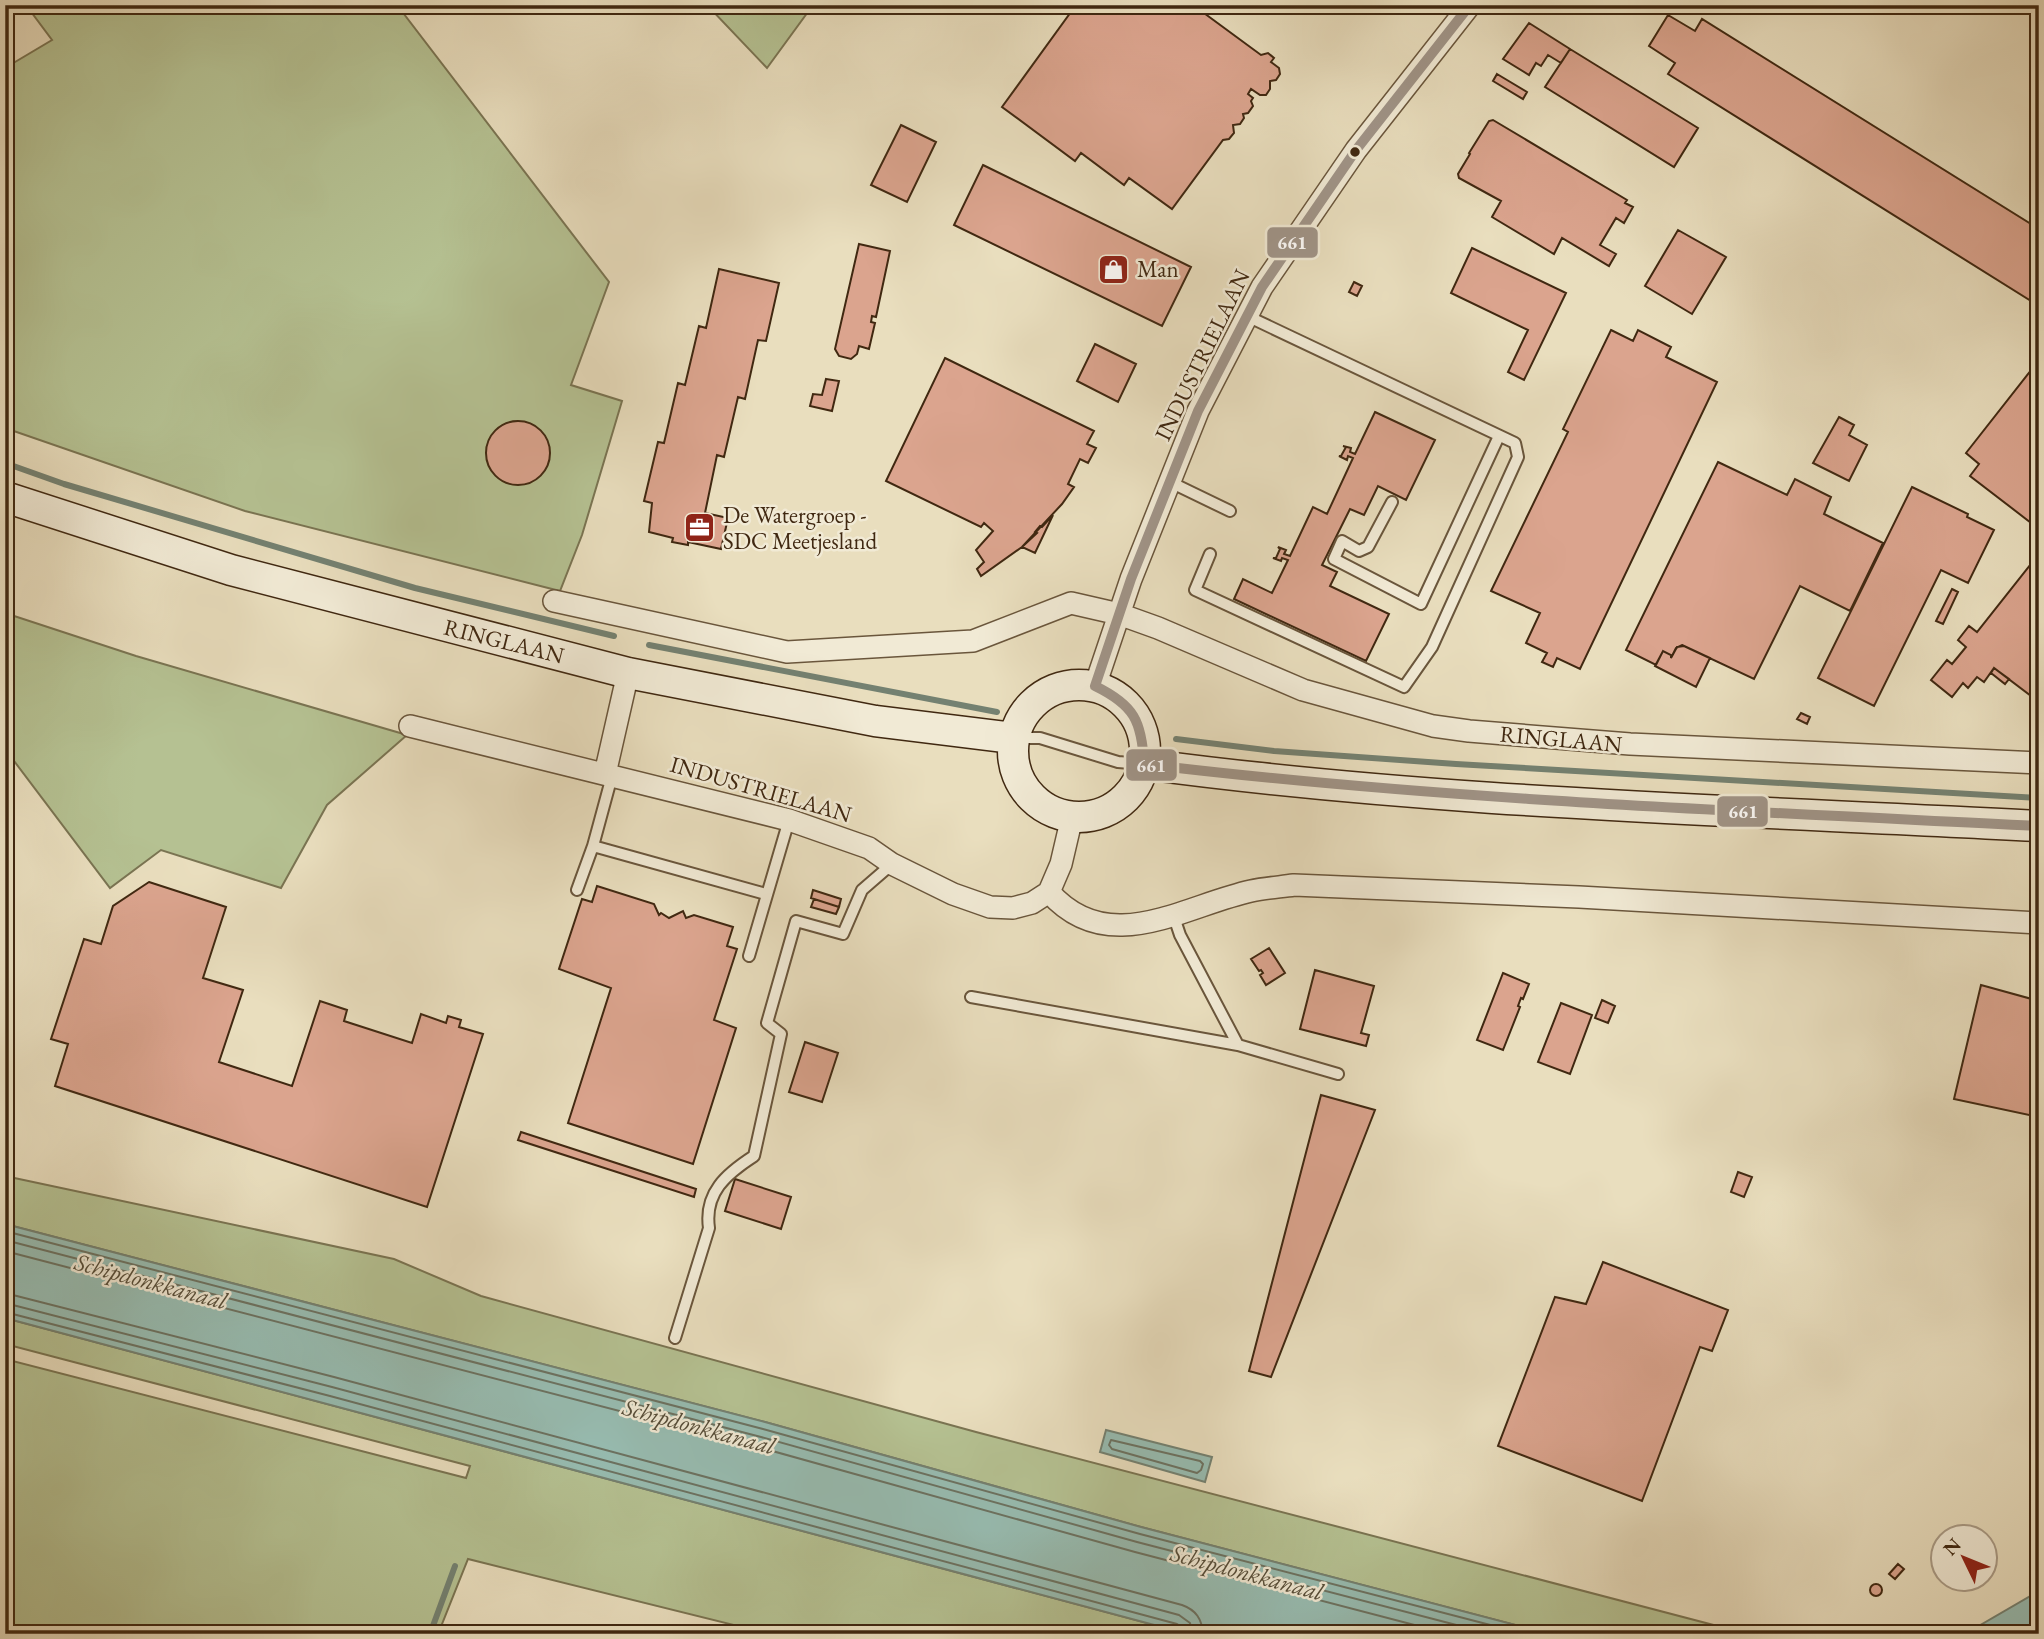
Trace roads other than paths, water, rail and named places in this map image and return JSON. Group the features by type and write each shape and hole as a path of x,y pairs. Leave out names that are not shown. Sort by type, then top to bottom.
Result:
{"main road":[{"name":"RINGLAAN","path":"5,497 231,570 628,673 875,721 1013,738"},
{"path":"1071,685 1095,686 1116,695 1133,712 1143,734 1144,764 1138,780 1126,798 1111,809 1091,816 1072,817 1047,809 1027,792 1016,774 1013,738 1019,722 1033,702 1048,692 1071,685"},
{"path":"1144,764 1402,792 2039,826"}],"street":[{"name":"INDUSTRIELAAN","path":"1095,686 1119,614 1198,411 1262,287 1356,150 1470,5"},
{"path":"554,601 787,652 973,641 1071,603 1119,614"},
{"name":"RINGLAAN","path":"1119,614 1292,686 1433,726 1643,745 2031,763"},
{"path":"609,775 628,673"},
{"name":"INDUSTRIELAAN","path":"410,726 789,820 869,848 892,864 953,894 990,907 1013,908 1032,904 1049,892"},
{"path":"1072,817 1061,864 1049,892 1062,907 1084,920 1116,925 1153,922 1251,891 1294,885 1607,898 2039,923"}],"lane":[{"path":"1210,554 1195,590 1404,687 1432,647 1518,457 1515,443 1247,316"},
{"path":"1392,502 1368,548 1359,551 1342,541 1334,559 1421,604 1499,436"},
{"path":"1170,482 1230,511"},
{"path":"1013,738 1040,738 1118,762 1144,764"},
{"path":"577,890 593,846 609,775"},
{"path":"750,956 789,820"},
{"path":"593,846 766,894"},
{"path":"675,1338 709,1228 706,1212 717,1188 734,1168 754,1156 781,1034 767,1023 796,921 844,934 862,890 892,864"},
{"path":"1174,917 1180,935 1238,1045"},
{"path":"971,997 1238,1045 1338,1074"}],"water":[{"name":"Schipdonkkanaal","path":"5,1224 765,1422 1141,1527 1550,1634 1188,1634 5,1318"},
{"path":"1106,1430 1212,1457 1205,1482 1100,1452"},
{"path":"2039,1591 2039,1634 1965,1634"}],"waterway":[{"path":"5,463 64,484 415,588 614,636"},
{"path":"649,645 997,712"},
{"path":"1176,739 1274,751 1456,764 2039,798"},
{"path":"430,1634 455,1566"}],"place":[{"name":"Man","path":"1114,269"},
{"name":"De Watergroep - SDC Meetjesland","path":"700,528"}]}
